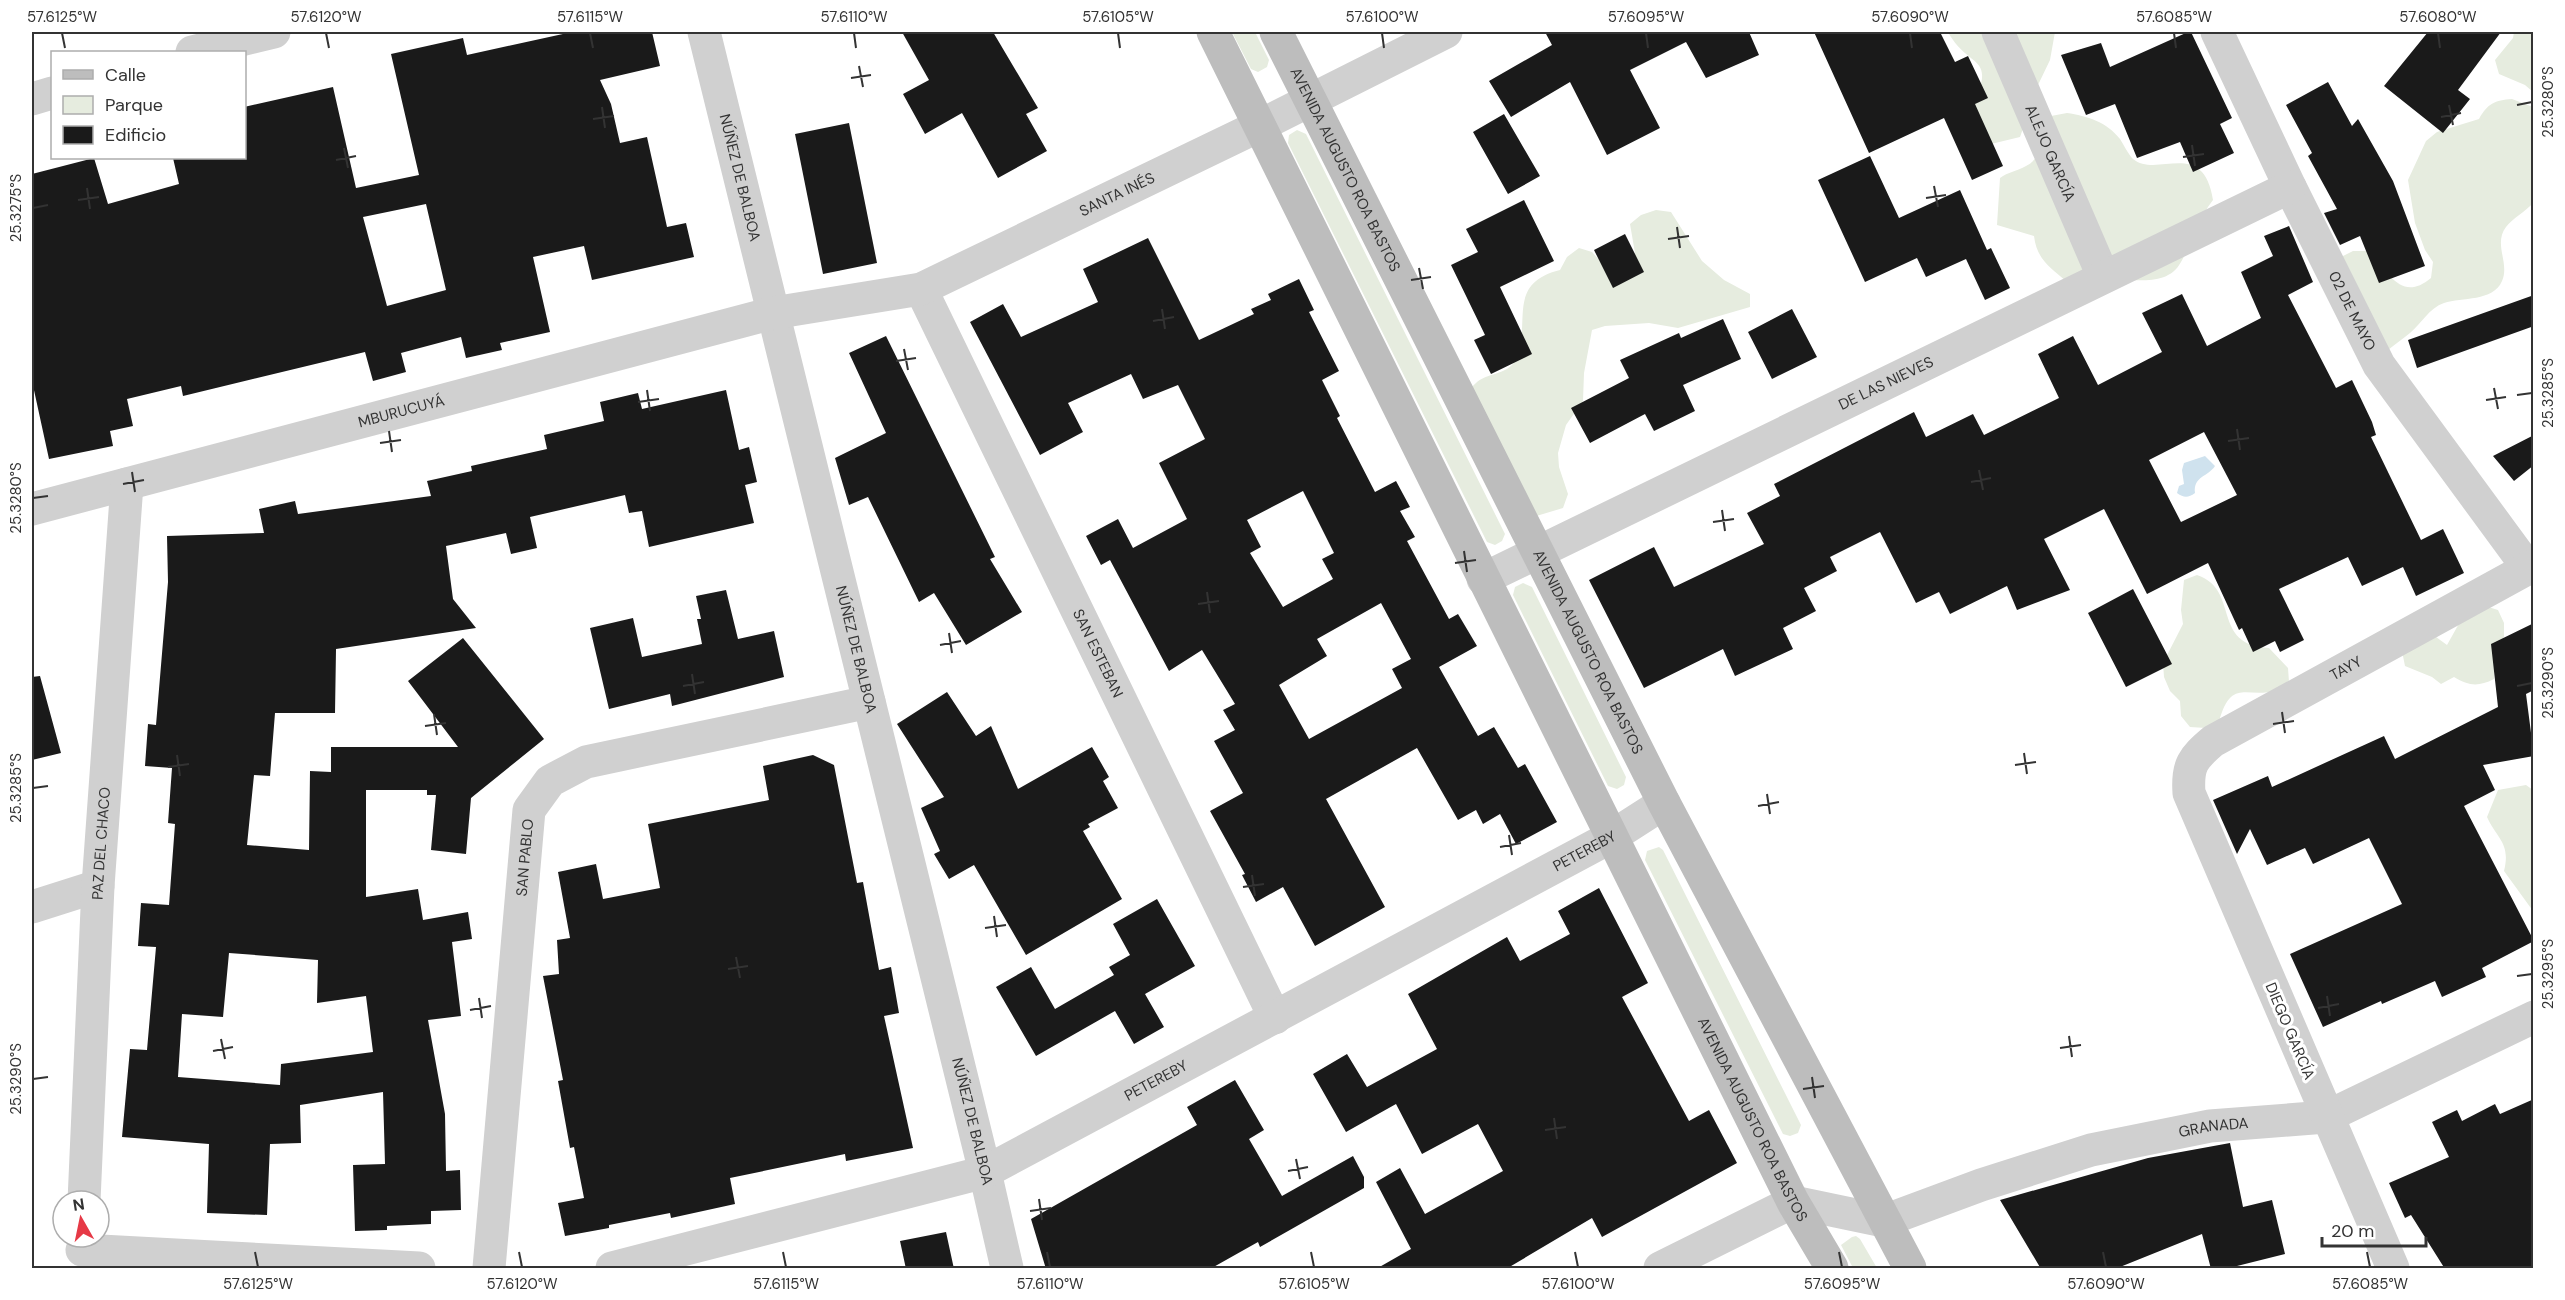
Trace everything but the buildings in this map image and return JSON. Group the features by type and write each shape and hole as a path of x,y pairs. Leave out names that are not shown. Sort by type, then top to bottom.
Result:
{"main road":[{"name":"AVENIDA AUGUSTO ROA BASTOS","path":"1213,32 1793,1202 1832,1269"},
{"name":"AVENIDA AUGUSTO ROA BASTOS","path":"1276,32 1664,803 1910,1269"}],"street":[{"path":"201,44 274,32"},
{"name":"NÚÑEZ DE BALBOA","path":"704,32 986,1172 1007,1269"},
{"name":"SANTA INÉS","path":"773,313 921,289 1261,125 1446,32"},
{"name":"ALEJO GARCÍA","path":"1998,32 2103,276"},
{"name":"02 DE MAYO","path":"2217,32 2290,187 2379,365 2531,567"},
{"path":"32,99 51,93"},
{"name":"DE LAS NIEVES","path":"1483,579 2290,187"},
{"name":"SAN ESTEBAN","path":"921,289 1275,1018"},
{"name":"MBURUCUYÁ","path":"32,509 773,313"},
{"name":"PAZ DEL CHACO","path":"85,1189 98,886 127,484"},
{"name":"TAYY","path":"2189,793 2187,774 2196,756 2213,741 2531,567"},
{"name":"SAN PABLO","path":"489,1269 530,810 550,782 586,762 869,702"},
{"name":"DIEGO GARCÍA","path":"2189,793 2393,1269"},
{"name":"PETEREBY","path":"612,1269 986,1172 1611,837 1664,803"},
{"path":"32,907 98,886"},
{"name":"GRANADA","path":"1884,1221 1981,1185 2091,1150 2210,1126 2326,1117 2534,1017"},
{"path":"1660,1269 1793,1202 1884,1221"},
{"path":"82,1252 419,1269"}],"green space":[{"path":"1232,32 1255,32 1269,60 1267,67 1258,72 1251,69"},
{"path":"1935,32 2055,32 2050,60 2038,85 2020,137 1991,144 1974,105 1982,77 1978,64 1957,45 1949,34"},
{"path":"2514,32 2533,32 2533,92 2525,85 2499,74 2495,60 2513,38"},
{"path":"2512,99 2533,107 2533,203 2502,233 2504,274 2502,281 2498,288 2484,296 2439,305 2410,333 2388,350 2339,258 2353,251 2368,251 2396,282 2403,286 2421,285 2431,278 2433,262 2425,250 2415,223 2408,180 2426,141 2437,132 2479,119 2492,104"},
{"path":"2067,113 2089,118 2109,128 2120,139 2133,159 2143,164 2190,165 2200,170 2208,181 2213,200 2203,215 2181,262 2170,274 2147,280 2067,282 2041,257 2034,236 1997,225 2000,178 2032,162 2043,144 2051,116"},
{"path":"1297,130 1306,134 1505,534 1502,541 1495,545 1487,542 1288,143 1289,135"},
{"path":"1656,210 1671,212 1702,261 1724,280 1750,294 1750,307 1678,328 1649,323 1605,326 1592,330 1584,373 1583,401 1566,425 1558,453 1559,467 1568,494 1563,508 1533,517 1467,395 1480,380 1507,369 1515,361 1522,334 1523,307 1532,285 1543,276 1560,270 1567,257 1579,248 1592,252 1602,263 1635,253 1630,224 1641,215"},
{"path":"2197,575 2210,582 2219,592 2232,628 2239,637 2251,645 2269,648 2288,668 2289,682 2278,689 2266,692 2235,694 2229,699 2219,722 2206,728 2190,727 2181,716 2180,701 2170,691 2164,677 2163,663 2183,624 2181,610 2184,580"},
{"path":"1523,583 1532,587 1626,777 1624,785 1617,789 1608,786 1513,595 1515,587"},
{"path":"2485,606 2498,610 2504,623 2504,637 2496,650 2494,679 2474,684 2454,677 2441,684 2432,677 2405,666 2402,651 2436,637 2447,645 2461,620"},
{"path":"2526,785 2533,790 2533,911 2504,871 2506,854 2504,847 2487,817 2498,790"},
{"path":"1659,847 1663,850 1801,1125 1798,1133 1790,1136 1783,1134 1645,860 1647,851"},
{"path":"1856,1236 1877,1268 1853,1268 1841,1245"}],"water":[{"path":"2205,456 2215,466 2196,483 2195,493 2186,497 2177,493 2179,486 2184,484 2182,470 2184,463"}]}
